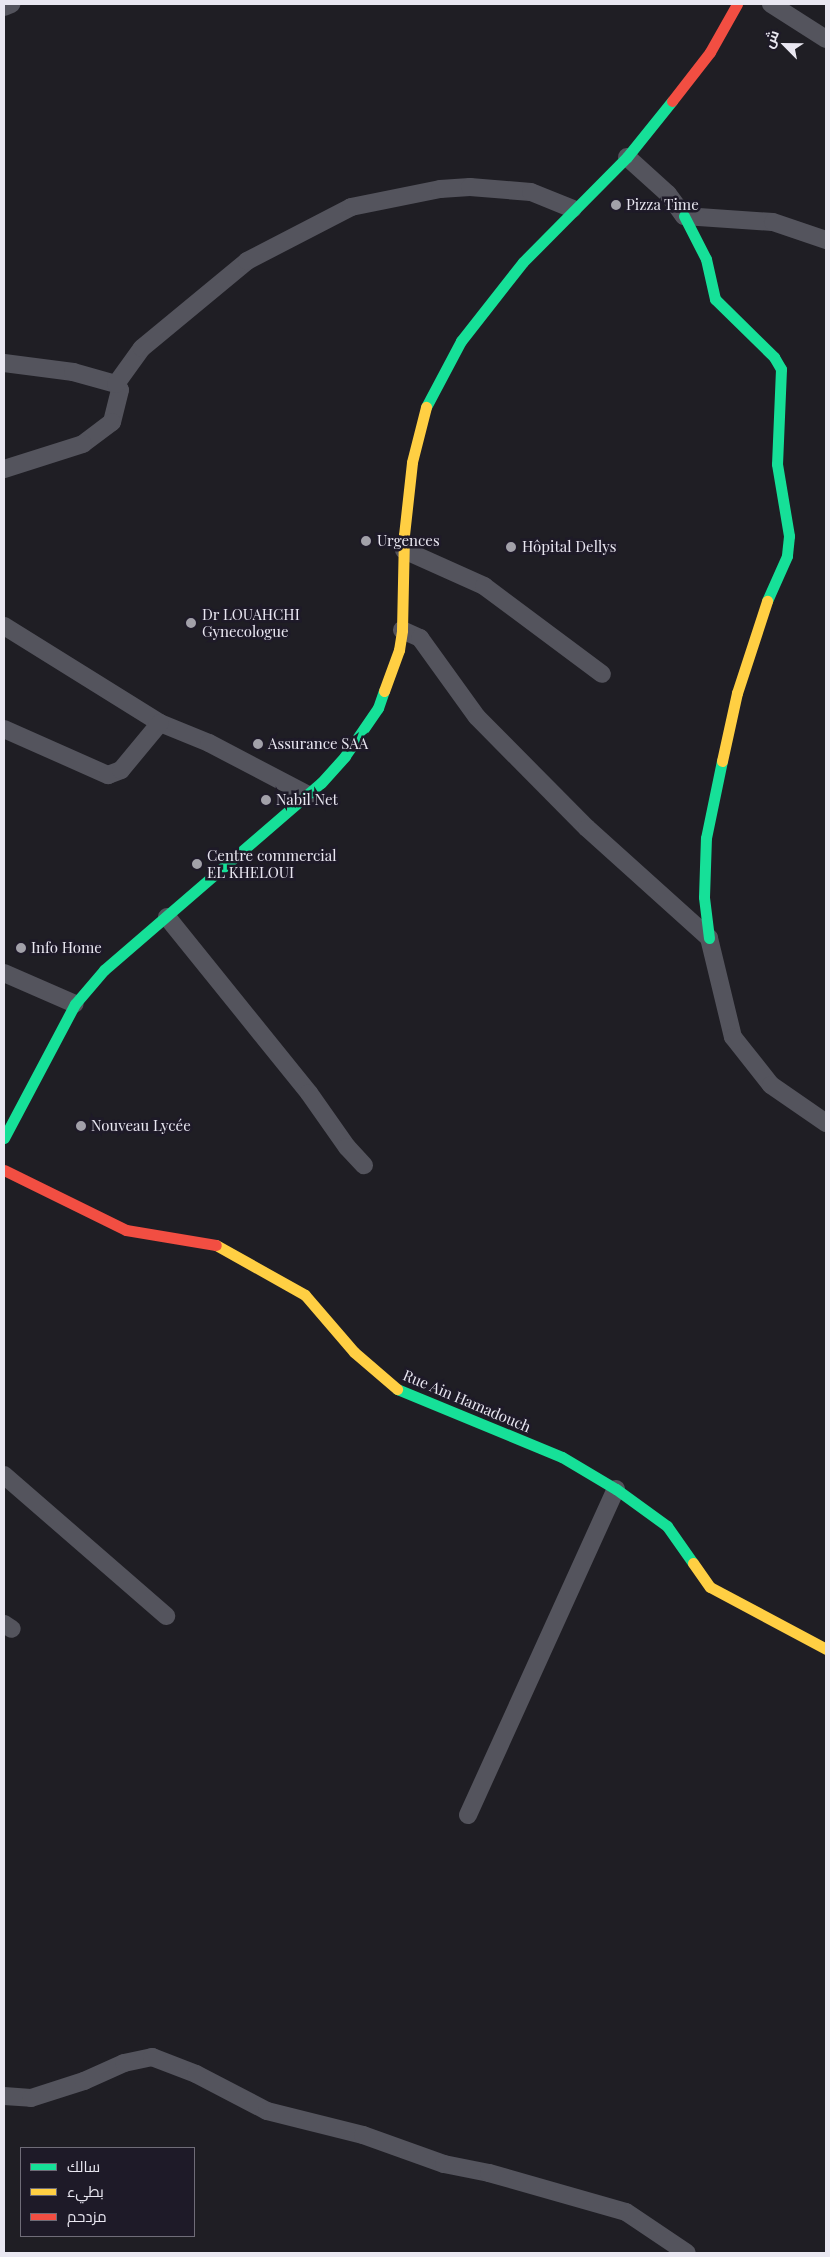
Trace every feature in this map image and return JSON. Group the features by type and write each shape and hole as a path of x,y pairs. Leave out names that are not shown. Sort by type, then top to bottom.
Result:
{"street":[{"path":"4,7 11,4"},
{"path":"4,1138 75,1004 104,970 308,795 345,756 378,708 399,650 402,630 404,550 412,462 428,401 461,341 522,262 627,157 710,52 738,4"},
{"path":"771,4 826,39"},
{"path":"627,157 668,194 684,216 706,259 715,298 774,357 781,369 777,464 789,536 787,556 762,612 737,693 706,838 704,896 709,938 733,1037 771,1085 826,1123"},
{"path":"116,384 142,348 246,261 351,207 470,186 531,192 574,209"},
{"path":"684,216 774,222 826,240"},
{"path":"4,363 56,369 116,384 120,390 112,422 82,444 4,469"},
{"path":"404,550 484,586 602,674"},
{"path":"4,626 160,723 209,743 308,795"},
{"path":"402,630 420,638 477,717 587,828 709,938"},
{"path":"4,729 108,775 121,770 160,723"},
{"path":"167,917 309,1092 347,1147 364,1165"},
{"path":"4,973 75,1004"},
{"name":"Rue Ain Hamadouch","path":"4,1170 126,1230 212,1243 305,1295 354,1352 391,1386 562,1457 616,1489 667,1526 710,1586 826,1648"},
{"path":"4,1475 166,1616"},
{"path":"468,1816 616,1489"},
{"path":"4,2096 31,2098 84,2081 124,2063 152,2057 196,2074 267,2111 363,2135 444,2164 489,2173 626,2212 687,2253"}],"traffic: fast":[{"path":"426,407 461,341 523,262 627,157 672,101"},
{"path":"684,216 706,259 715,299 774,357 781,369 777,464 789,536 787,556 767,601"},
{"path":"4,1138 75,1004 104,970 321,783 345,756 378,708 384,691"},
{"path":"709,938 704,897 706,838 722,761"},
{"path":"397,1389 562,1457 616,1489 667,1526 693,1563"}],"traffic: slow":[{"path":"384,691 399,650 402,630 404,535 412,462 426,407"},
{"path":"722,761 737,693 767,601"},
{"path":"216,1245 305,1295 354,1352 397,1389"},
{"path":"693,1563 710,1587 826,1649"}],"traffic: jam":[{"path":"672,101 710,52 737,4"},
{"path":"4,1170 126,1230 216,1245"}],"place":[{"name":"Pizza Time","path":"616,205"},
{"name":"Urgences","path":"366,541"},
{"name":"Hôpital Dellys","path":"511,547"},
{"name":"Dr LOUAHCHI Gynecologue","path":"191,623"},
{"name":"Assurance SAA","path":"258,744"},
{"name":"Nabil Net","path":"266,800"},
{"name":"Centre commercial EL KHELOUI","path":"197,864"},
{"name":"Info Home","path":"21,948"},
{"name":"Nouveau Lycée","path":"81,1126"}]}
